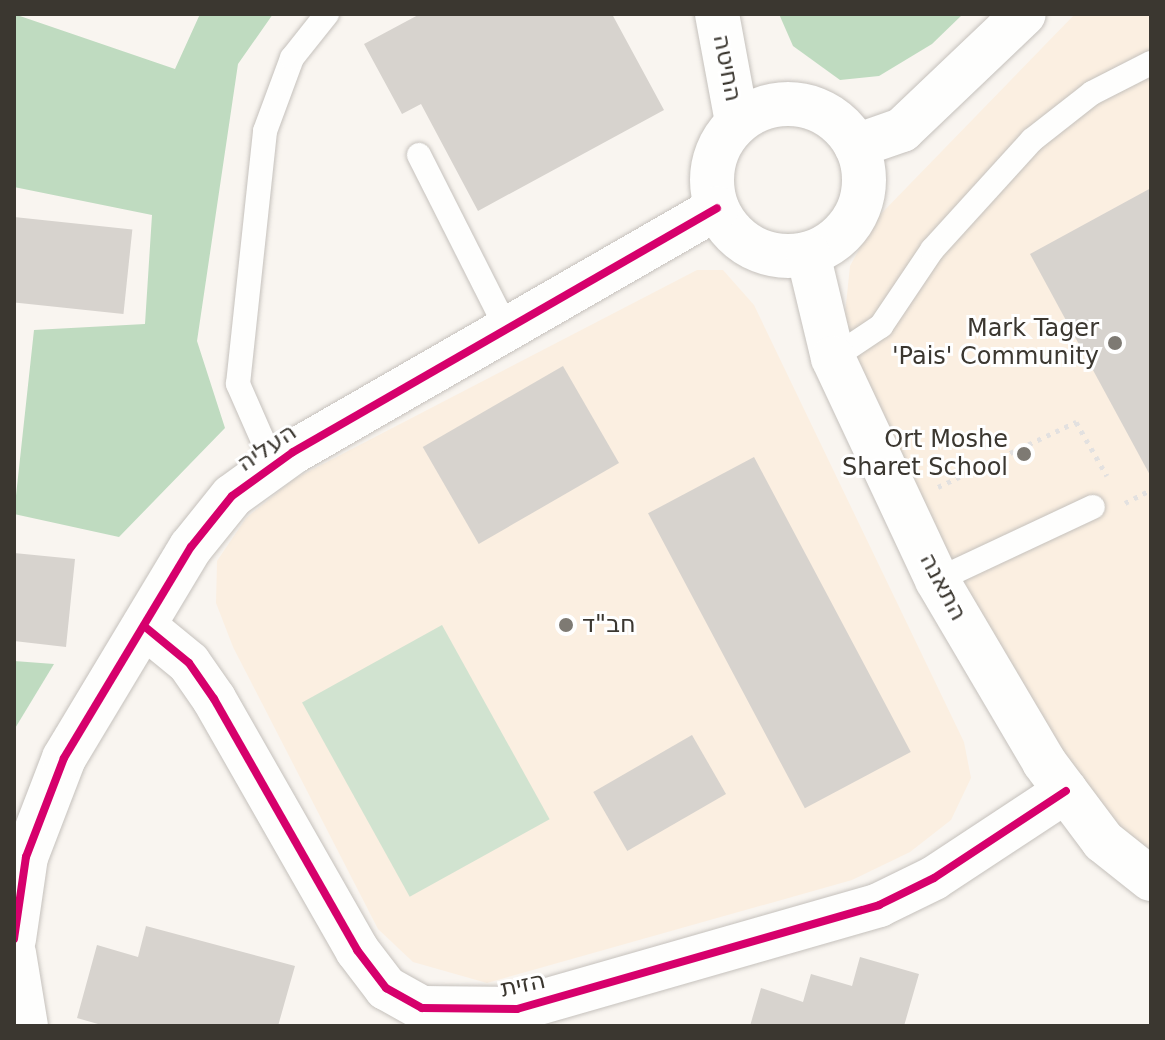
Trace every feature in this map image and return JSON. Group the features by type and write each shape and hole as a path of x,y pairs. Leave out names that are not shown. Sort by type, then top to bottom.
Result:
{"street":[{"name":"החיטה","path":"717,14 737,122"},
{"path":"856,146 902,130 1024,14"},
{"path":"803,104 843,127 856,146 863,167 857,211 845,230 808,254 786,257 745,243 717,208 713,162 737,122 757,109 803,104"},
{"name":"העליה","path":"14,939 26,857 64,758 144,626 232,496 274,466 717,208"},
{"name":"התאנה","path":"808,254 833,358 937,580 1066,791 1103,841 1151,879"},
{"name":"הזית","path":"144,626 189,663 214,699 357,950 386,988 422,1008 517,1009 879,905 934,878 1066,791"},
{"path":"14,953 26,1026"}],"lane":[{"path":"274,466 238,384 265,131 292,58 327,14"},
{"path":"833,358 881,326 932,250 1032,140 1092,93 1151,63"},
{"path":"419,155 507,329"},
{"path":"937,580 1093,507"}],"path":[{"path":"901,503 1076,422 1123,503 1151,490"}],"shaded area":[{"name":"Ort Moshe Sharet School","path":"1075,14 1151,14 1151,862 1042,750 878,411 844,323 850,266 875,220"},
{"name":"חב\"ד","path":"697,270 723,270 754,305 964,742 971,778 951,820 910,852 852,880 487,983 413,962 378,929 233,647 216,603 217,561 246,518 294,479"}],"green space":[{"path":"14,14 175,69 200,14 273,14 238,64 197,341 225,428 119,537 14,514 34,330 145,324 152,215 14,187"},
{"path":"779,14 963,14 932,44 879,76 840,80 793,46"},
{"path":"442,625 550,819 410,897 302,703"},
{"path":"14,661 54,664 14,730"}],"building":[{"path":"420,14 612,14 664,110 478,211 421,104 402,114 364,44"},
{"name":"Mark Tager 'Pais' Community","path":"1151,188 1151,477 1030,254"},
{"path":"14,217 132,229 123,314 14,302"},
{"path":"563,366 619,463 479,544 423,447"},
{"name":"חב\"ד","path":"754,457 911,752 805,808 648,513"},
{"path":"14,553 75,559 66,647 14,641"},
{"path":"692,735 726,794 627,851 593,792"},
{"path":"146,926 295,966 278,1026 105,1026 77,1018 97,945 138,957"},
{"path":"860,957 919,974 904,1026 750,1026 761,988 803,1002 811,974 852,986"}],"cycle path":[{"path":"14,939 26,857 64,758 191,547 232,496 293,452 717,208"},
{"path":"144,626 189,663 214,699 357,950 386,988 422,1008 517,1009 879,905 934,878 1066,791"}],"place":[{"name":"Mark Tager 'Pais' Community","path":"1115,343"},
{"name":"Ort Moshe Sharet School","path":"1024,454"},
{"name":"חב\"ד","path":"566,625"}]}
